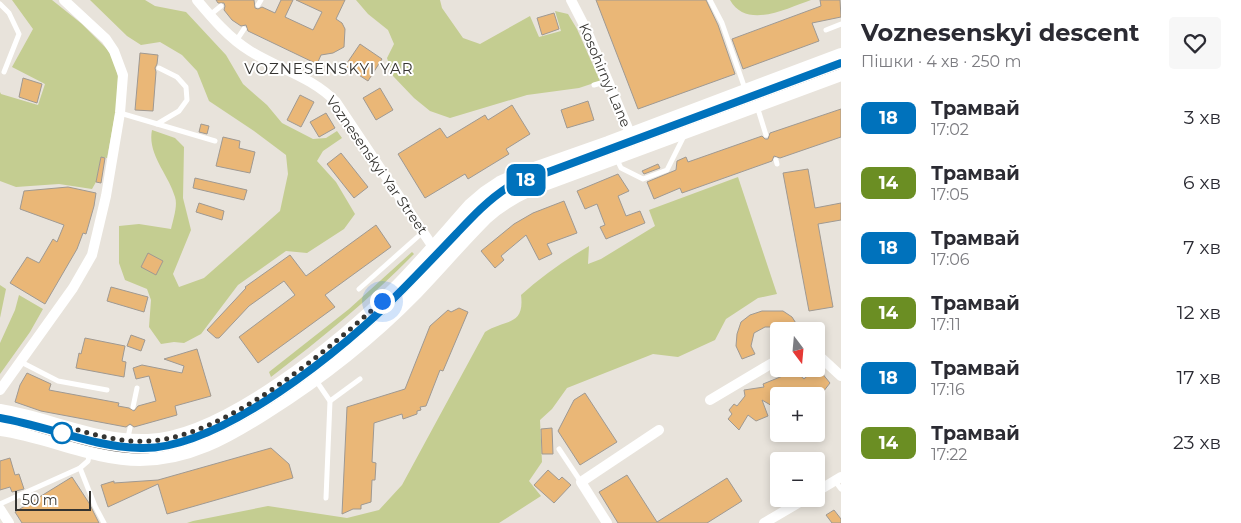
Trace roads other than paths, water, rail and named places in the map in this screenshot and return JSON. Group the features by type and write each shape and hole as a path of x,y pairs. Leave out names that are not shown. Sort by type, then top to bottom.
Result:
{"main road":[{"path":"0,411 94,434 128,434 150,441 185,435 221,420 287,378 342,336 395,289 471,205 500,183 841,55"},
{"path":"0,429 123,458 156,458 210,445 236,431 315,379 363,341 397,310 497,206 528,190 841,74"}],"street":[{"path":"0,390 73,288 92,255 106,196 120,113 123,75 114,51 106,39 64,0"},
{"name":"Voznesenskyi Yar Street","path":"197,0 236,41 250,51 309,80 326,92 346,115 433,247"},
{"name":"Kosohirnyi Lane","path":"571,0 587,31 636,150"},
{"path":"825,360 840,373"},
{"path":"710,400 770,364"},
{"path":"608,523 581,482 659,430"},
{"path":"825,488 839,483"},
{"path":"764,523 791,507"},
{"path":"0,509 9,523"}],"lane":[{"path":"710,0 722,23 766,135"},
{"path":"0,4 9,13 19,34 4,72"},
{"path":"210,15 221,6"},
{"path":"826,30 841,24"},
{"path":"236,41 244,29"},
{"path":"157,124 179,111 186,100 186,87 177,77 158,68"},
{"path":"594,85 608,81"},
{"path":"120,113 215,140"},
{"path":"608,143 620,168 644,179 668,170 686,132"},
{"path":"360,289 424,232"},
{"path":"21,362 58,380 108,390"},
{"path":"315,379 330,401 326,498"},
{"path":"330,401 360,380"},
{"path":"133,407 137,388"},
{"path":"0,504 80,468 88,461 94,434"},
{"path":"123,458 128,434"},
{"path":"559,449 581,482"},
{"path":"80,468 104,523"}],"tram line":[{"name":"18","path":"0,418 126,447 155,448 188,441 203,435 224,425 268,398 341,345 398,294 487,202 508,187 841,63"},
{"path":"0,422 88,446 123,452 140,453 173,449 209,437 245,419 281,396 349,345 402,297 467,226 495,201 510,191 841,68"}],"district":[{"name":"VOZNESENSKYI YAR","path":"329,69"}]}
